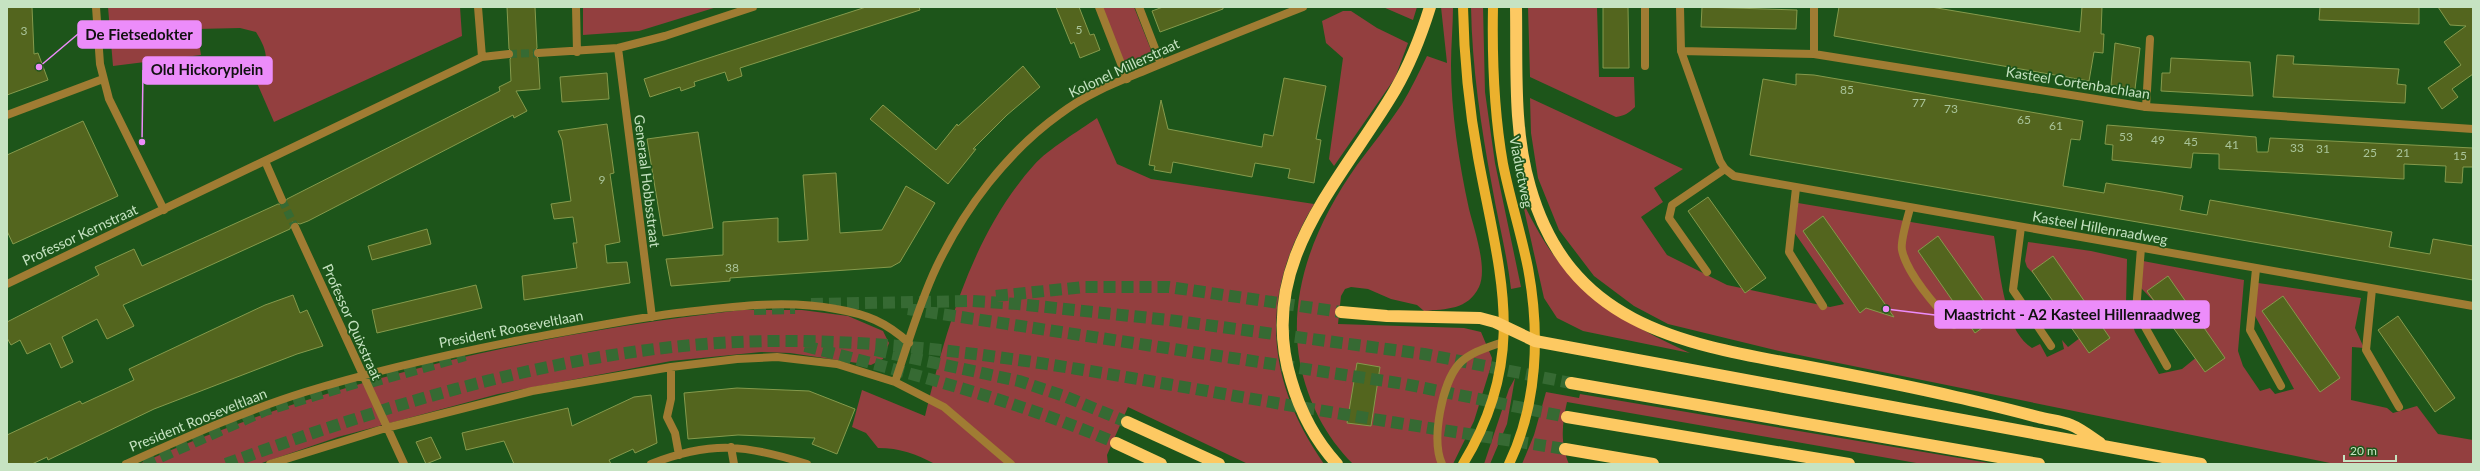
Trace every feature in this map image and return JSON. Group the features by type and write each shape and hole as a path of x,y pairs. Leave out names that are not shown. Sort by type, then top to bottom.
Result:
{"highway":[{"path":"1337,464 1312,430 1302,412 1288,372 1283,331 1288,282 1298,247 1312,216 1398,84 1414,52 1430,7"},
{"path":"1516,7 1520,130 1530,186 1537,209 1557,249 1584,283 1608,304 1626,315 1685,341 1761,358 1893,382 2014,411 2072,426 2106,447"},
{"path":"1341,312 1387,316 1480,318 1504,326 1535,341 2201,464"},
{"path":"1571,383 2039,464"},
{"path":"1567,417 1849,464"},
{"path":"1127,422 1219,464"},
{"path":"1116,443 1162,464"},
{"path":"1565,449 1653,464"}],"main road":[{"path":"1463,7 1474,133 1499,264 1504,326 1498,379 1492,403 1475,443 1463,464"},
{"name":"Viaductweg","path":"1493,7 1493,55 1499,135 1503,165 1531,286 1535,341 1529,400 1523,430 1509,464"}],"street":[{"path":"96,7 103,79 109,99 164,210"},
{"path":"478,7 482,57"},
{"path":"576,7 577,52"},
{"path":"538,53 577,52 618,48 665,36 753,7"},
{"path":"1099,7 1127,78"},
{"path":"1139,7 1161,64"},
{"name":"Kolonel Millerstraat","path":"895,382 908,343 939,263 966,216 992,180 1017,150 1060,113 1084,98 1127,78 1303,7"},
{"path":"1644,7 1645,66"},
{"path":"1680,7 1681,51 1720,161 1725,169 1672,205 1669,218 1707,272"},
{"path":"1814,7 1814,54"},
{"path":"2146,108 2150,39"},
{"name":"Generaal Hobbsstraat","path":"618,48 652,317"},
{"name":"Kasteel Cortenbachlaan","path":"1681,51 1814,54 2146,108 2473,129"},
{"name":"Professor Kernstraat","path":"7,284 482,57 510,54"},
{"path":"7,115 103,79"},
{"path":"265,161 282,200"},
{"name":"Kasteel Hillenraadweg","path":"1725,169 1734,176 1796,188 2473,306"},
{"path":"1796,188 1789,252 1823,306"},
{"path":"1910,208 1902,249 1911,270 1939,310 1954,326"},
{"name":"Professor Quixstraat","path":"295,227 362,376 404,464"},
{"path":"2021,227 2013,290 2051,346"},
{"path":"2141,248 2136,311 2167,366"},
{"path":"2256,269 2250,330 2281,386"},
{"path":"2372,289 2366,350 2399,406"},
{"name":"President Rooseveltlaan","path":"126,464 221,424 303,392 362,376 499,344 652,317 734,306 834,308 882,322 892,327 908,343"},
{"path":"1442,464 1437,439 1444,397 1452,376 1460,364 1472,355 1503,342"},
{"path":"270,464 386,428 532,390 671,367 758,357 795,358 837,364 895,382 944,407 1012,464"},
{"path":"671,367 671,399 667,417 675,433 679,455"},
{"path":"731,447 734,464"},
{"path":"655,463 679,455 731,447 761,450 807,464"}],"shaded area":[{"path":"108,7 460,7 462,36 274,122 257,83 264,69 266,58 263,46 256,32 240,28 197,29 201,55 113,66"},
{"path":"583,7 717,7 639,31 583,35"},
{"path":"1102,7 1134,7 1153,55 1125,68"},
{"path":"1383,7 1417,7 1413,20"},
{"path":"1441,7 1453,7 1451,83 1454,119 1465,192 1477,237 1481,259 1482,270 1479,287 1474,295 1463,304 1448,309 1424,311 1417,305 1391,299 1368,289 1351,287 1345,289 1341,296 1338,324 1464,328 1481,332 1492,358 1491,366 1474,421 1453,464 1353,464 1334,442 1319,418 1303,377 1297,336 1298,310 1302,284 1308,259 1329,210 1357,165 1402,104 1427,56 1447,63"},
{"path":"1471,7 1483,7 1485,92 1495,163 1521,287 1511,289 1481,119 1473,52"},
{"path":"1528,7 1597,7 1599,77 1634,77 1635,107 1626,114 1616,117 1530,77"},
{"path":"1343,11 1351,11 1377,28 1408,43 1395,78 1334,166 1329,159 1343,58 1326,43 1322,21"},
{"path":"1530,98 1683,169 1654,188 1663,202 1641,217 1667,255 1727,285 1830,307 1844,304 1794,232 1798,203 1994,236 2004,297 2015,327 2022,339 2032,348 2040,344 2047,357 2064,349 2062,340 2068,347 2089,331 2027,267 2025,261 2028,242 2091,251 2127,259 2126,304 2135,332 2159,374 2182,369 2203,352 2141,288 2143,261 2244,280 2238,351 2243,366 2260,391 2270,388 2275,394 2294,389 2252,310 2258,283 2361,298 2355,328 2364,348 2352,347 2351,400 2387,408 2393,413 2417,406 2438,434 2473,440 2473,464 2335,464 1779,351 1668,324 1634,306 1594,276 1559,230 1538,178 1531,133"},
{"path":"1097,118 1117,164 1151,179 1314,204 1296,237 1284,270 1278,303 1276,336 1280,368 1290,400 1304,432 1324,464 1248,464 1128,407 1107,455 1108,464 935,464 908,452 878,448 866,433 852,427 862,390 925,416 942,350 964,283 978,251 994,221 1013,192 1040,159"},
{"path":"1522,200 1538,230 1554,255 1571,277 1610,310 1633,325 1690,353 1583,331 1557,318 1544,298"},
{"path":"742,310 802,310 848,316 883,331 889,343 883,359 871,365 790,353 761,352 671,361 498,394 338,437 259,464 139,464 210,434 283,408 358,384 434,364 589,332"},
{"path":"1515,378 1507,424 1490,464 1484,464 1509,389"},
{"path":"1546,392 1579,398 1580,394 1995,464 1922,464 1567,402 1564,418 1563,441 1569,464 1522,464 1534,435"}],"building":[{"path":"7,7 32,7 34,54 38,53 48,80 7,95"},
{"path":"507,7 535,7 537,48 533,53 538,58 540,89 516,91 527,111 514,118 513,115 308,221 300,224 292,222 290,229 123,305 134,326 107,339 97,319 62,337 73,362 61,368 50,343 27,354 20,340 11,345 7,338 7,322 99,275 95,267 134,249 142,266 278,204 284,205 287,199 500,91 499,87 511,81 510,59 514,54 509,49"},
{"path":"866,7 919,7 920,10 740,68 742,76 728,81 725,72 694,82 695,86 681,91 680,87 650,97 644,79"},
{"path":"1056,7 1079,7 1090,35 1094,34 1100,50 1080,58 1074,42 1071,44"},
{"path":"1163,7 1223,7 1223,9 1160,32 1152,11"},
{"path":"1603,7 1628,7 1629,68 1603,68"},
{"path":"1702,7 1797,10 1796,29 1701,27"},
{"path":"1839,7 1931,7 2080,32 2082,7 2102,7 2101,34 2104,34 2103,53 2094,52 2089,81 1834,36"},
{"path":"2320,7 2419,7 2419,24 2319,20"},
{"path":"2438,7 2473,7 2473,74 2452,89 2458,97 2442,109 2428,88 2461,65 2444,42 2466,26 2450,25"},
{"path":"2115,43 2140,48 2135,89 2111,85"},
{"path":"2277,55 2294,56 2293,64 2399,69 2397,84 2406,85 2405,103 2273,97"},
{"path":"2171,58 2250,62 2253,96 2161,91 2162,73 2170,73"},
{"path":"1023,66 1040,87 1007,115 973,149 976,149 948,184 870,119 883,105 936,150 957,124 958,126"},
{"path":"607,73 609,99 562,102 560,77"},
{"path":"1796,74 1814,75 2083,121 2080,140 2071,139 2063,186 2104,193 2106,183 2183,196 2180,210 2207,215 2210,200 2392,232 2389,247 2430,254 2433,239 2473,246 2473,280 1750,155 1763,79 1796,85"},
{"path":"1284,78 1326,86 1316,139 1321,140 1314,183 1288,178 1290,169 1255,163 1252,177 1173,162 1171,173 1154,170 1155,166 1149,165 1161,100 1168,129 1262,147 1264,134 1273,136"},
{"path":"83,121 118,196 13,244 7,231 7,155"},
{"path":"607,124 614,173 610,174 620,242 605,245 607,263 627,262 630,283 524,300 522,276 577,268 573,243 577,243 573,217 554,219 551,204 571,201 562,140 558,131"},
{"path":"2107,125 2256,137 2257,152 2268,152 2270,138 2473,148 2473,167 2463,167 2462,183 2445,182 2446,166 2404,164 2404,179 2219,169 2219,154 2193,153 2191,168 2112,160 2113,145 2105,144"},
{"path":"698,132 713,228 663,236 647,139"},
{"path":"836,173 840,233 882,230 906,186 935,203 900,262 891,267 730,278 730,281 671,286 666,259 723,255 723,222 778,218 778,242 808,240 803,175"},
{"path":"1708,197 1766,278 1745,293 1688,211"},
{"path":"1823,216 1894,317 1866,308 1860,313 1803,231"},
{"path":"427,229 431,244 372,260 368,246"},
{"path":"1938,236 1996,318 1975,333 1918,251"},
{"path":"2053,256 2110,338 2089,353 2032,271"},
{"path":"2168,276 2225,358 2205,372 2147,291"},
{"path":"476,285 482,308 377,333 372,310"},
{"path":"293,295 300,313 307,310 323,346 297,354 154,409 48,460 47,457 32,464 7,464 7,435 80,401 82,404 134,380 129,369 265,305"},
{"path":"2283,296 2340,378 2320,392 2262,311"},
{"path":"2398,316 2455,398 2435,412 2378,330"},
{"path":"1357,363 1380,367 1371,426 1347,423"},
{"path":"737,388 809,391 855,409 837,454 812,444 815,438 738,435 688,439 684,393"},
{"path":"651,395 657,443 635,453 633,449 609,460 611,464 514,464 504,441 466,450 462,433 568,408 572,426 634,397"},
{"path":"431,437 441,458 426,464 416,442"}],"tunnel":[{"path":"509,54 538,53"},
{"path":"282,200 295,227"},
{"path":"996,296 1084,287 1169,287 1341,312"},
{"path":"811,304 972,301 1018,304 1169,320 1424,354 1571,383"},
{"path":"754,309 795,308"},
{"path":"908,309 1405,384 1567,417"},
{"path":"226,464 287,442 413,401 542,368 607,356 672,347 737,342 797,341 857,343 917,348 1036,362 1345,415 1565,449"},
{"path":"805,346 962,388 1040,414 1116,443"},
{"path":"875,350 1019,381 1064,396 1127,422"},
{"path":"370,382 465,355"},
{"path":"144,464 265,410 377,376"}],"place":[{"name":"De Fietsedokter","path":"39,67"},
{"name":"Old Hickoryplein","path":"142,142"},
{"name":"Maastricht - A2 Kasteel Hillenraadweg","path":"1886,309"}]}
